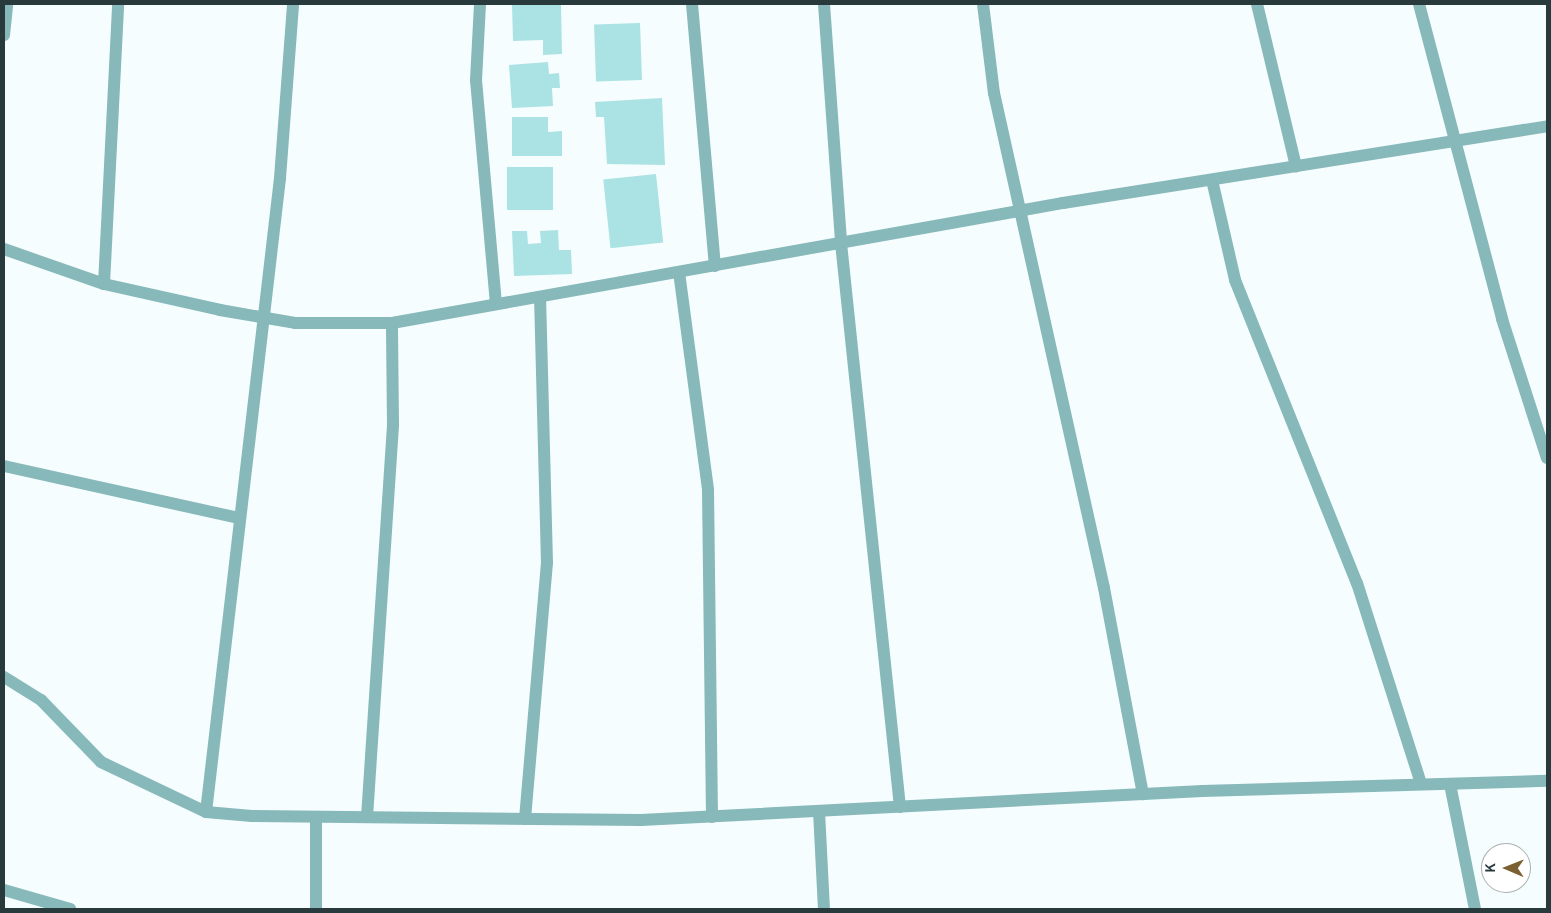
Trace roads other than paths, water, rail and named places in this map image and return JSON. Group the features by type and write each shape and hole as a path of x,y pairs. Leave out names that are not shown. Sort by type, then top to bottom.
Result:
{"street":[{"path":"4,35 7,4"},
{"path":"104,284 118,4"},
{"path":"206,812 261,317 280,178 293,4"},
{"path":"480,4 476,80 496,304"},
{"path":"692,4 716,266"},
{"path":"824,4 841,243 900,807"},
{"path":"983,4 994,93 1104,588 1143,794"},
{"path":"1257,4 1296,166"},
{"path":"1419,4 1502,319 1547,458"},
{"path":"4,249 104,284 261,317 295,323 392,323 1019,212 1547,126"},
{"path":"1212,180 1235,280 1357,583 1421,784"},
{"path":"679,272 708,490 712,817"},
{"path":"525,819 548,563 540,297"},
{"path":"367,817 393,425 392,323"},
{"path":"4,466 238,518"},
{"path":"4,677 41,700 101,762 206,812 316,817 641,820 1143,794 1547,781"},
{"path":"1450,784 1475,909"},
{"path":"819,811 824,909"},
{"path":"316,817 316,909"},
{"path":"4,890 70,909"}]}
